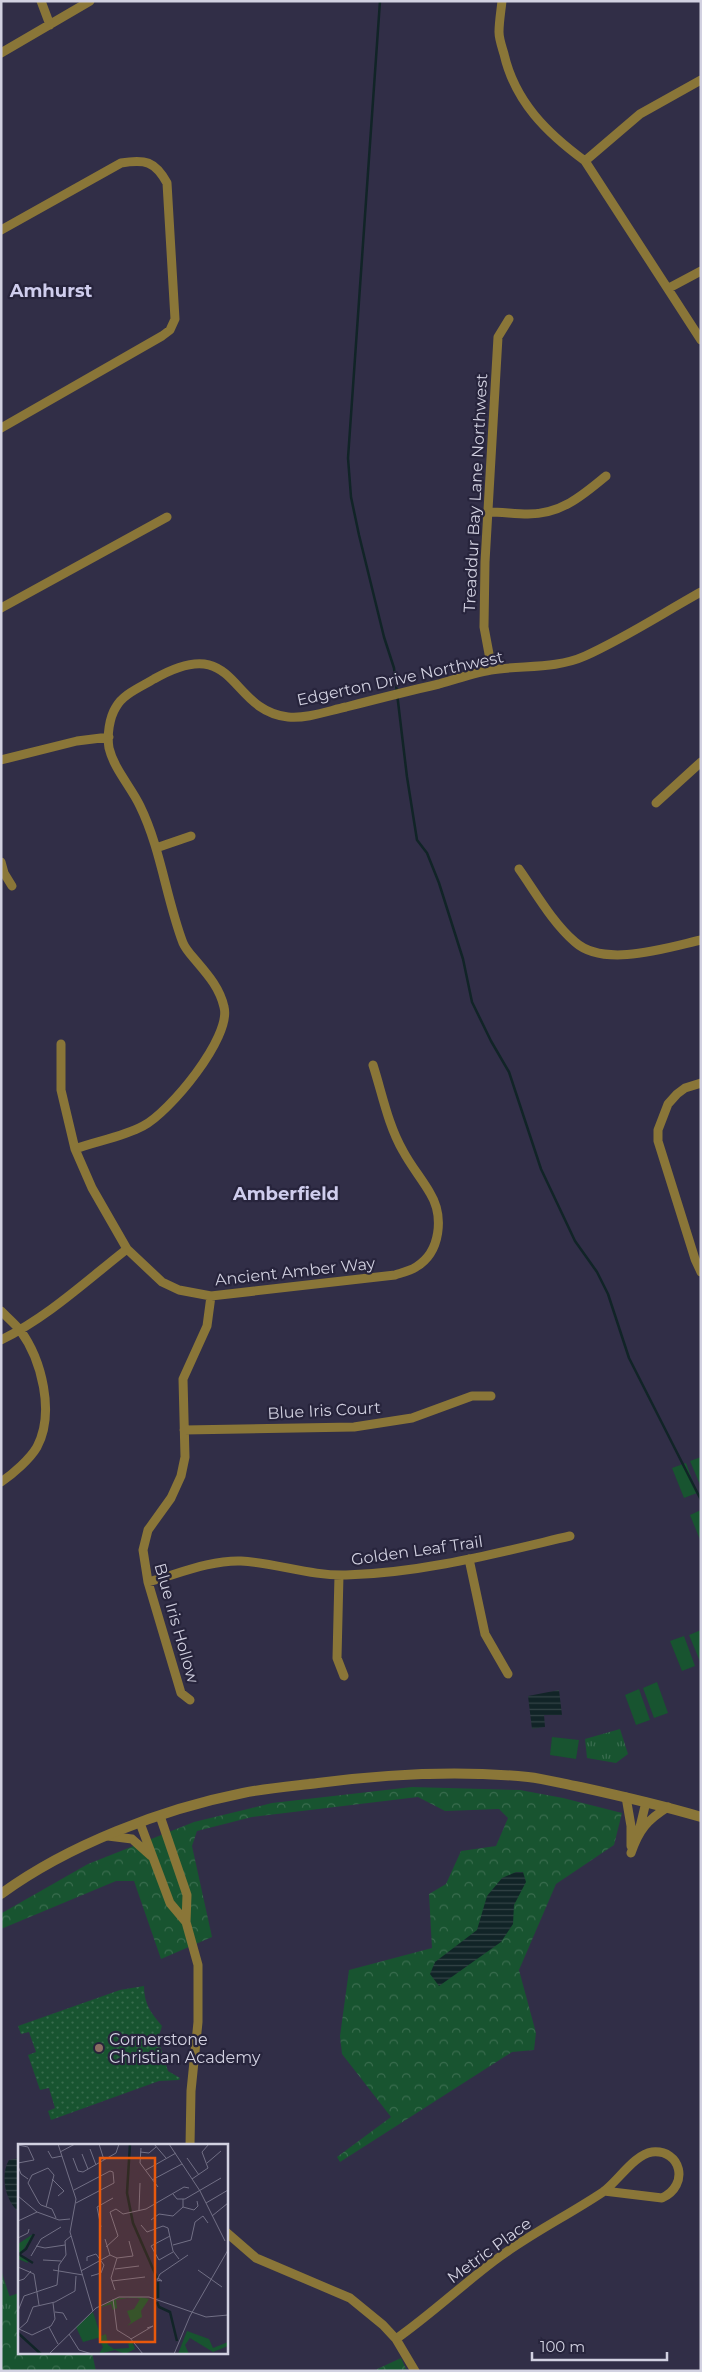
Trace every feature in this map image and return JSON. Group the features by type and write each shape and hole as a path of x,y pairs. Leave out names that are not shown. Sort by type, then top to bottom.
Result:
{"street":[{"path":"41,1 50,25"},
{"path":"1,53 90,1"},
{"path":"502,1 499,34 508,72 512,80 536,119 557,140 585,161 701,340"},
{"path":"585,161 640,114 701,80"},
{"path":"1,230 121,163 138,160 155,166 167,183 175,319 170,330 162,336 1,428"},
{"path":"668,288 701,271"},
{"name":"Treaddur Bay Lane Northwest","path":"492,670 484,627 485,562 498,337 509,319"},
{"path":"489,512 527,514 550,512 565,507 606,476"},
{"path":"1,608 167,517"},
{"name":"Edgerton Drive Northwest","path":"75,1149 144,1126 166,1109 210,1052 223,1029 226,1012 221,996 212,981 184,946 156,848 141,806 112,756 108,737 111,718 116,705 138,689 184,664 211,666 222,671 268,713 290,717 324,712 492,670 549,666 584,657 701,592"},
{"path":"1,760 77,741 108,737"},
{"path":"656,803 701,762"},
{"path":"156,848 190,836"},
{"path":"1,862 4,873 12,886"},
{"path":"519,869 559,925 575,943 589,951 602,955 618,956 701,940"},
{"name":"Ancient Amber Way","path":"61,1044 61,1090 75,1149 92,1188 127,1249 146,1270 162,1282 179,1290 210,1296 395,1275 416,1267 427,1257 434,1245 438,1232 440,1218 437,1206 431,1193 402,1150 387,1113 373,1065"},
{"path":"701,1083 685,1088 668,1104 661,1118 658,1141 695,1259 701,1272"},
{"path":"1,1340 20,1331 57,1306 127,1249"},
{"name":"Blue Iris Hollow","path":"190,1700 181,1693 148,1582 143,1550 148,1530 171,1498 181,1476 185,1457 183,1379 207,1326 210,1296"},
{"path":"1,1311 20,1331 42,1376 46,1403 45,1416 37,1447 21,1465 1,1482"},
{"name":"Blue Iris Court","path":"184,1430 354,1427 412,1418 472,1396 491,1396"},
{"name":"Golden Leaf Trail","path":"148,1582 221,1562 241,1561 339,1575 402,1570 469,1559 570,1536"},
{"path":"469,1559 485,1634 508,1674"},
{"path":"339,1575 337,1658 344,1676"},
{"path":"1,1894 21,1879 108,1836 160,1816 244,1792 368,1776 452,1773 529,1777 626,1797 701,1817"},
{"path":"626,1797 631,1826 631,1853 646,1802"},
{"path":"638,1834 655,1815 668,1807"},
{"path":"160,1816 187,1895 186,1922 194,1947 199,1985 190,2144"},
{"path":"140,1823 170,1903 186,1922"},
{"path":"108,1836 132,1839 153,1857"},
{"name":"Metric Place","path":"396,2339 495,2260 604,2191 642,2156 650,2152 668,2155 675,2161 679,2170 676,2188 662,2198 604,2191"},
{"path":"228,2234 256,2258 350,2298 383,2325 396,2339 415,2371"}],"green space":[{"path":"701,1457 701,1487 690,1461"},
{"path":"686,1463 697,1493 684,1498 672,1468"},
{"path":"701,1510 701,1542 690,1515"},
{"path":"701,1630 701,1664 689,1635"},
{"path":"684,1636 695,1666 682,1671 670,1641"},
{"path":"657,1682 668,1713 654,1718 643,1688"},
{"path":"639,1689 650,1720 636,1725 625,1695"},
{"path":"620,1729 628,1754 616,1763 587,1758 585,1739"},
{"path":"552,1737 579,1740 576,1759 550,1755"},
{"path":"412,1787 520,1790 563,1798 622,1813 614,1845 556,1884 519,1970 536,2033 534,2050 512,2052 340,2162 337,2157 391,2117 342,2054 340,2036 349,1970 432,1948 429,1894 446,1884 461,1851 496,1846 508,1818 499,1809 445,1811 418,1797 252,1817 197,1831 192,1846 212,1937 161,1959 134,1881 116,1881 1,1929 2,1913 88,1864 194,1822 272,1803"},
{"path":"144,1986 145,1998 149,2008 162,2026 158,2039 168,2071 180,2078 179,2080 159,2081 51,2120 48,2111 55,2108 49,2088 40,2090 28,2055 36,2052 29,2032 21,2034 18,2026 120,1990"},
{"path":"1,2270 14,2310 1,2314"},
{"path":"18,2293 18,2354 92,2354 96,2371 1,2371 1,2299"},
{"path":"401,2358 407,2371 373,2371"}],"shaded area":[{"path":"559,1690 562,1715 544,1715 545,1727 532,1729 528,1696"},
{"path":"516,1872 523,1872 526,1882 514,1905 513,1924 501,1942 439,1986 430,1974 435,1962 477,1930 487,1896 502,1878"},
{"path":"18,2158 18,2211 10,2201 5,2188 6,2166 9,2160"}],"waterway":[{"path":"380,1 348,458 351,497 359,535 384,637 394,668 407,777 417,840 427,853 439,883 463,959 472,1002 509,1072 541,1169 575,1241 597,1272 608,1294 629,1358 701,1500"}],"place":[{"name":"Cornerstone Christian Academy","path":"99,2048"}],"district":[{"name":"Amhurst","path":"51,291"},
{"name":"Amberfield","path":"286,1194"}]}
